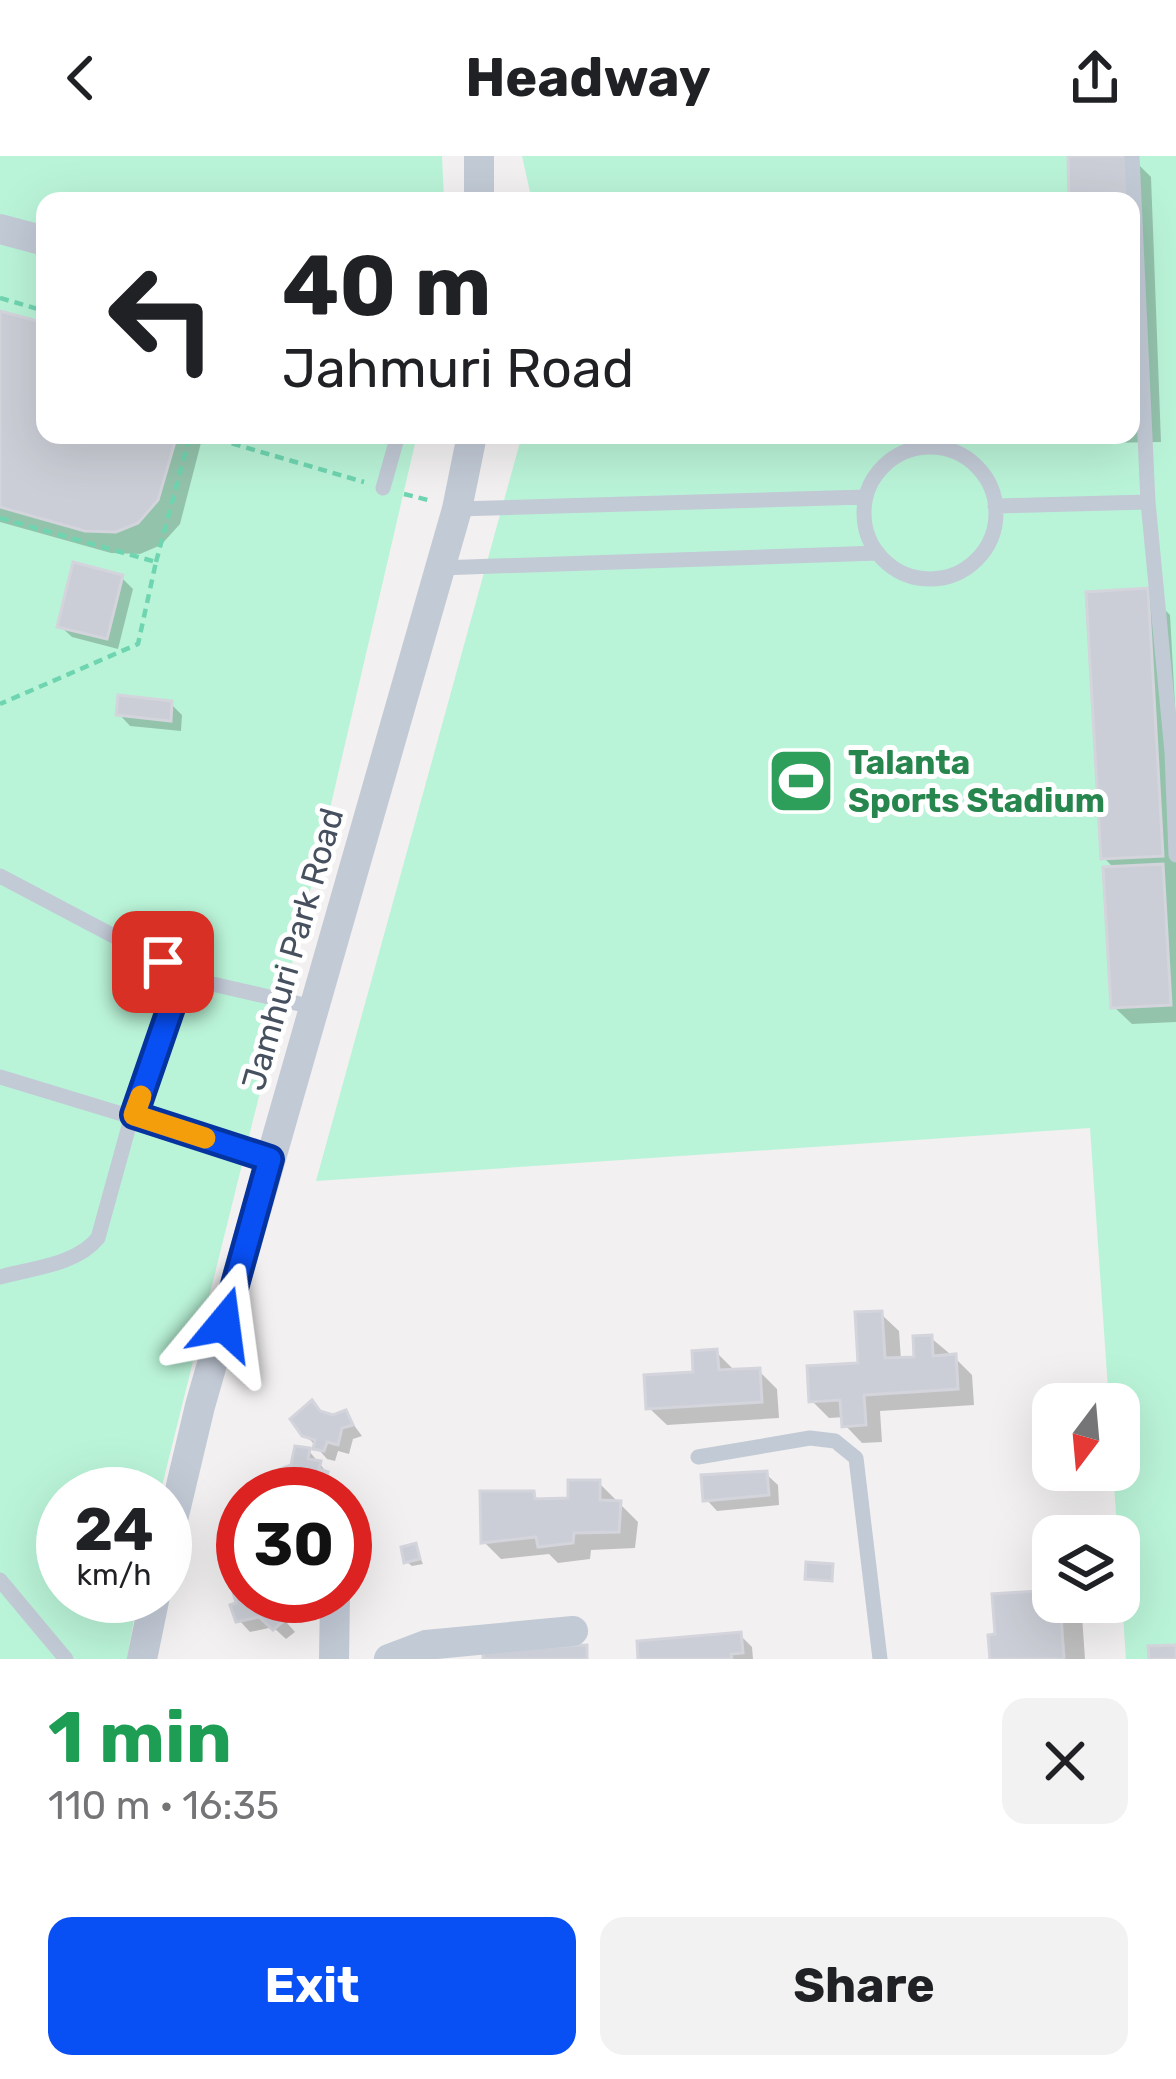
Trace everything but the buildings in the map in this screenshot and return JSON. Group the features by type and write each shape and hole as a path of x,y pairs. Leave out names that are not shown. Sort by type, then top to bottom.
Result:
{"street":[{"path":"479,156 479,192"},
{"path":"0,230 36,239"},
{"name":"Jamhuri Park Road","path":"185,1467 457,509 470,444"},
{"path":"142,1659 149,1623"},
{"path":"334,1659 335,1623"},
{"path":"389,1659 426,1645 573,1630"}],"lane":[{"path":"1132,156 1134,192"},
{"path":"1140,329 1148,502 1172,752 1176,855"},
{"path":"383,488 395,444"},
{"path":"927,447 948,450 983,473 995,506 993,535 965,570 922,579 900,572 869,540 866,496 888,462 927,447"},
{"path":"457,509 866,496"},
{"path":"995,506 1148,502"},
{"path":"440,568 878,553"},
{"path":"0,876 163,962 173,975 174,999 133,1115 98,1238 89,1249 68,1259 0,1277"},
{"path":"173,975 314,1007"},
{"path":"0,1077 270,1159"},
{"path":"698,1457 810,1438 835,1441 856,1458 880,1659"},
{"path":"0,1580 65,1659"}],"path":[{"path":"0,298 36,308"},
{"path":"0,704 138,644 188,444"},
{"path":"234,444 457,509"},
{"path":"0,518 156,562"}],"green space":[{"path":"0,156 442,156 444,192 36,192 36,444 415,444 322,843 167,1467 36,1467 36,1623 133,1623 127,1659 0,1659"},
{"name":"Talanta Sports Stadium","path":"522,156 1176,156 1176,1659 1126,1659 1124,1623 1140,1623 1140,1515 1116,1515 1114,1491 1140,1491 1140,1383 1108,1383 1090,1128 316,1181 520,444 1140,444 1140,192 530,192"}],"slow traffic":[{"path":"141,1096 134,1115 205,1138"}],"place":[{"name":"Talanta Sports Stadium","path":"801,781"}],"route":[{"path":"163,962 173,975 174,999 134,1115 270,1159 224,1324"}]}
